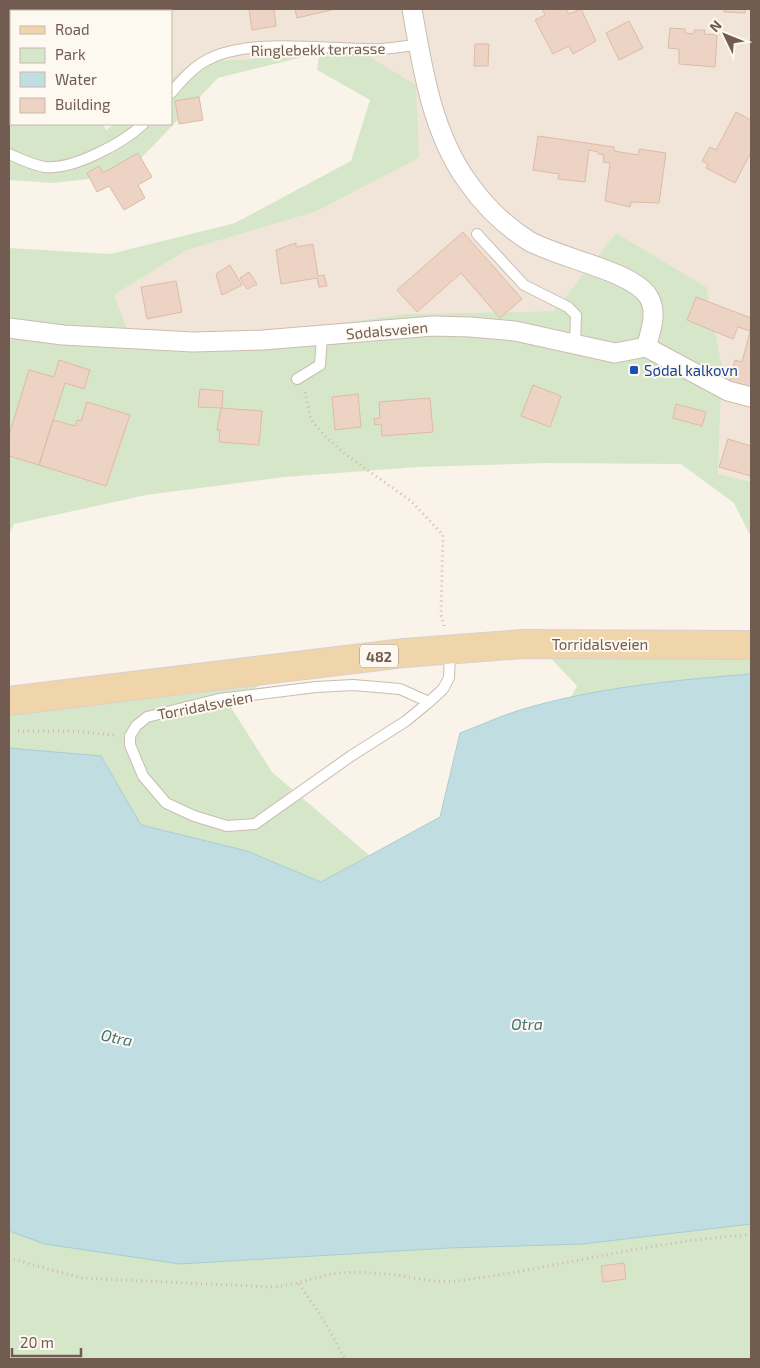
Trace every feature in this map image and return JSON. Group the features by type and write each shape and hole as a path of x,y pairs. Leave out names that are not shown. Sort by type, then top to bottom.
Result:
{"main road":[{"name":"Torridalsveien","path":"9,701 404,653 523,644 751,645"}],"street":[{"path":"412,9 418,45 436,123 454,160 467,181 501,219 530,241 562,255 624,276 640,286 649,297 653,312 646,347 728,391 751,397"},
{"name":"Sødalsveien","path":"9,328 63,335 193,342 322,336 363,331 452,326 515,331 615,353 646,347"}],"lane":[{"name":"Ringlebekk terrasse","path":"172,92 193,70 208,60 227,53 259,48 380,49 418,45"},
{"path":"9,154 47,167 66,164 104,150 142,125"},
{"path":"477,234 524,285 568,307 576,316 575,343"},
{"path":"296,379 320,365 322,336"},
{"path":"130,736 132,753 143,776 166,803 194,816 227,826 255,824 351,756 406,721 429,702 443,688 449,678 450,651"},
{"name":"Torridalsveien","path":"130,736 136,726 147,717 171,710 219,699 316,687 374,685 400,689 429,702"}],"path":[{"path":"296,379 305,392 311,420 324,435 344,454 411,500 443,535 441,614 450,651"},
{"path":"18,731 74,731 130,736"},
{"path":"9,1258 81,1278 272,1288 299,1284 332,1274 384,1274 452,1282 514,1274 577,1259 711,1236 751,1235"},
{"path":"299,1284 323,1319 345,1359"}],"shaded area":[{"path":"751,9 751,482 718,475 722,367 616,234 554,311 405,314 257,335 128,331 114,295 187,250 315,212 419,158 365,54 194,62 172,78 172,10 42,10"}],"green space":[{"path":"9,9 42,10 10,10 10,125 104,125 106,130 113,125 172,125 172,78 193,62 307,56 218,78 125,175 53,183 9,180"},
{"path":"365,54 416,85 419,158 315,212 187,250 114,295 128,331 257,335 405,314 554,311 616,233 706,287 722,367 718,474 751,482 751,537 734,503 681,464 546,463 418,467 284,477 146,495 14,524 9,535 9,248 110,254 235,223 351,161 370,100 317,70 319,56"},
{"path":"751,638 751,674 650,683 570,699 577,686 544,651 393,654 282,669 230,706 272,772 369,855 321,882 247,851 141,825 101,756 9,748 9,699 114,690 238,671 441,647 633,639"},
{"path":"9,1050 751,1063 751,1359 9,1359"}],"water":[{"name":"Otra","path":"751,674 751,1224 583,1244 449,1248 180,1264 45,1244 9,1231 9,748 101,756 141,825 247,851 321,882 440,817 460,733 517,711 574,696 663,682"}],"building":[{"path":"249,9 274,9 276,26 252,30"},
{"path":"295,9 335,9 297,18"},
{"path":"542,9 566,9 569,14 581,9 596,41 573,54 569,46 553,54 535,20 545,15"},
{"path":"724,9 745,9 745,13 724,12"},
{"path":"629,21 643,48 619,60 606,33"},
{"path":"670,28 685,29 685,33 694,34 694,30 705,30 704,34 717,35 715,67 679,64 679,49 668,48"},
{"path":"475,44 489,44 488,66 474,66"},
{"path":"199,97 203,120 179,124 175,101"},
{"path":"736,112 751,120 751,152 735,183 706,168 708,164 702,161 710,147 716,150"},
{"path":"538,136 614,147 614,151 638,155 639,149 666,153 659,203 631,202 630,207 605,201 610,163 603,162 604,155 598,154 598,152 589,150 585,182 558,179 559,174 533,170"},
{"path":"138,153 152,177 138,185 145,198 124,210 109,186 97,192 87,173 99,166 103,173"},
{"path":"463,232 522,299 500,318 461,273 417,312 397,290"},
{"path":"296,243 296,247 313,244 318,276 324,275 327,286 319,287 317,278 281,284 276,250"},
{"path":"230,265 242,285 222,295 216,274"},
{"path":"249,272 257,284 247,289 240,278"},
{"path":"176,281 182,312 147,319 141,287"},
{"path":"696,297 751,318 750,331 738,327 733,339 687,320"},
{"path":"751,328 751,390 729,383 735,360 742,362"},
{"path":"59,360 90,370 84,389 65,383 39,465 9,456 9,435 29,370 54,377"},
{"path":"533,385 561,396 550,427 521,416"},
{"path":"200,389 223,391 222,408 198,407"},
{"path":"358,394 361,427 335,430 332,397"},
{"path":"430,398 433,432 382,436 381,424 375,425 374,419 380,418 379,402"},
{"path":"87,402 130,415 106,486 39,465 53,420 75,426 77,420 81,421"},
{"path":"676,404 706,412 702,426 673,418"},
{"path":"221,408 262,411 259,445 219,442 220,430 217,430"},
{"path":"728,439 751,446 751,476 719,467"},
{"path":"624,1263 626,1279 603,1282 601,1266"}],"place":[{"name":"Sødal kalkovn","path":"634,370"}]}
